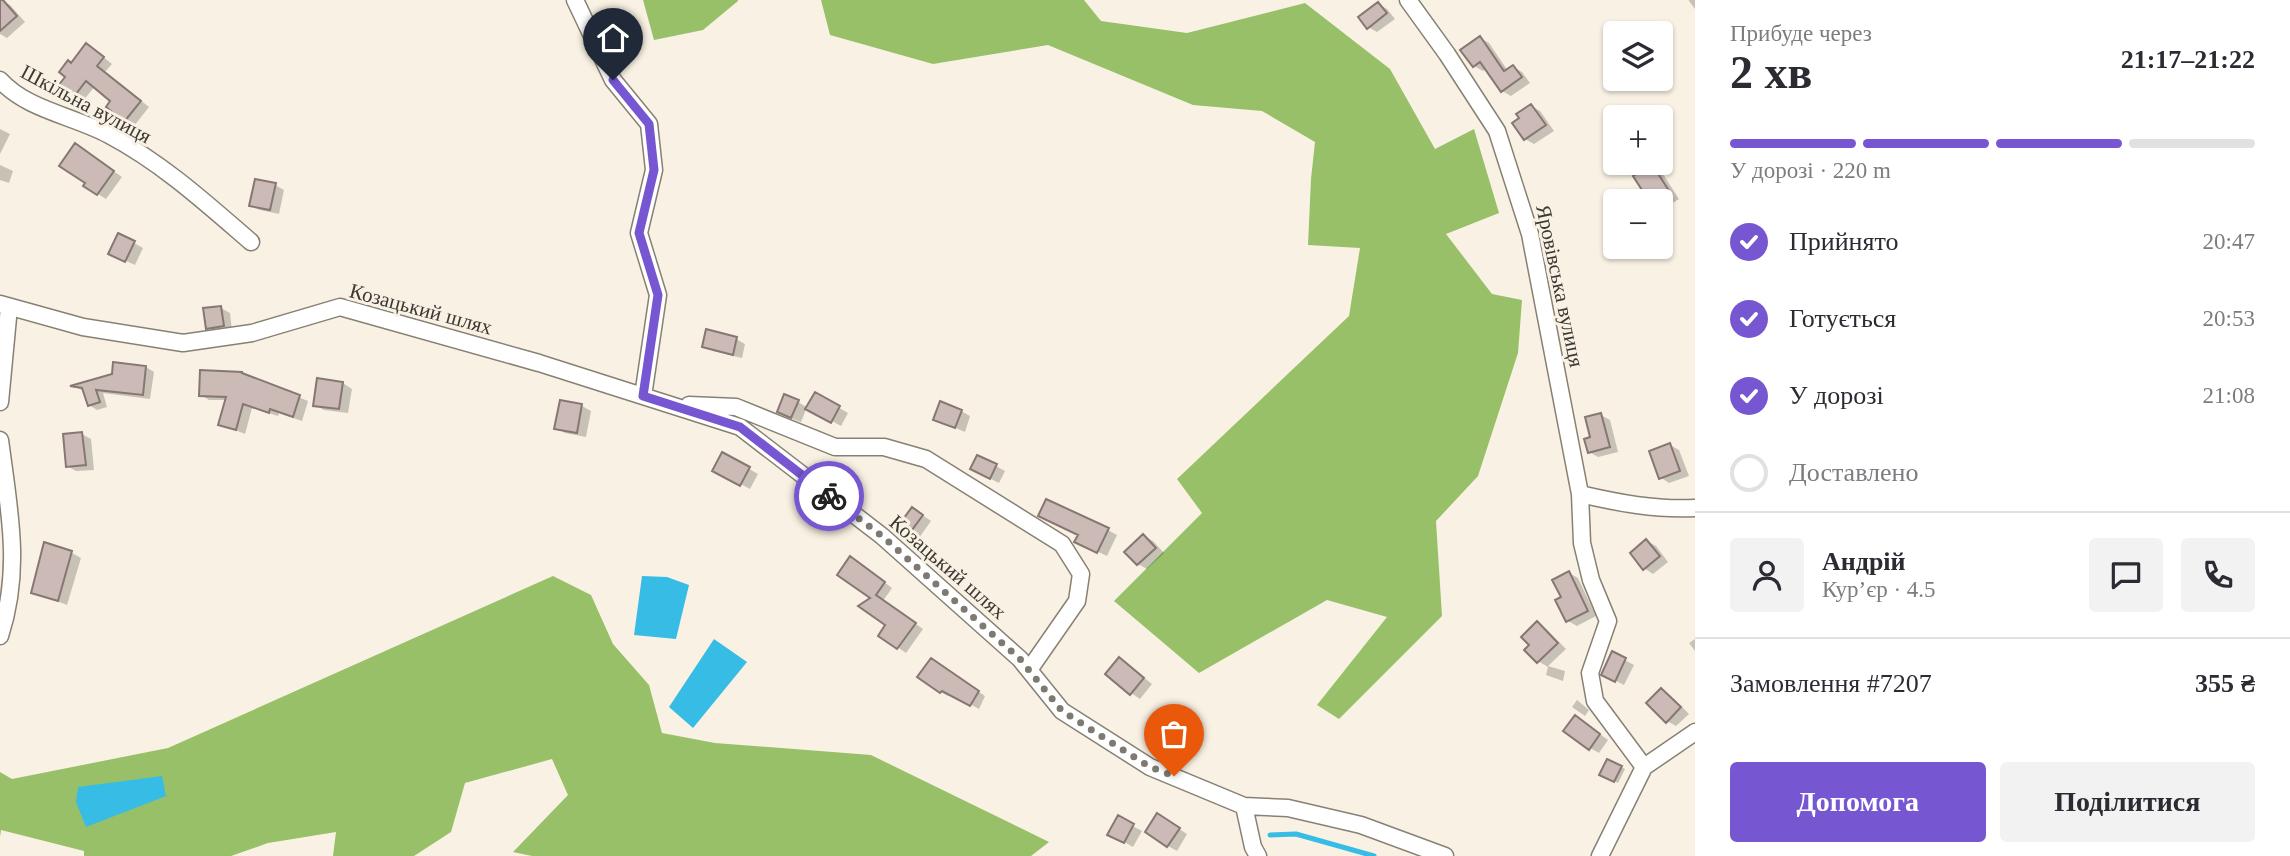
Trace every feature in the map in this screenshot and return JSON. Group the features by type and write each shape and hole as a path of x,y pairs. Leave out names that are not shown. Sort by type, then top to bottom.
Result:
{"street":[{"path":"575,0 613,80 649,124 654,170 639,233 658,295 643,396"},
{"name":"Яровівська вулиця","path":"1408,0 1497,131 1530,234 1580,494 1582,543 1591,580 1608,621 1591,673 1595,701 1644,767"},
{"name":"Шкільна вулиця","path":"0,80 12,93 109,135 144,157 178,179 251,242"},
{"path":"0,402 5,305"},
{"name":"Козацький шлях","path":"5,305 83,327 183,343 253,333 340,307 539,363 740,427 882,536 1020,659 1062,711 1150,767 1244,806 1288,808 1361,825 1445,856"},
{"path":"668,404 736,407 835,447 884,447 926,458 1062,544 1081,574 1077,601 1029,670"},
{"path":"0,440 13,544 10,607 0,636"},
{"path":"1580,494 1634,506 1695,508"},
{"path":"1600,856 1644,767 1695,732"},
{"path":"1244,806 1252,853"}],"green space":[{"path":"643,0 738,1 703,30 654,40"},
{"path":"821,0 1084,0 1101,21 1187,33 1305,3 1390,69 1435,149 1474,129 1499,213 1446,234 1492,294 1522,300 1518,353 1478,476 1436,521 1442,616 1339,719 1317,705 1387,617 1327,600 1199,673 1114,601 1202,513 1177,479 1349,316 1360,248 1308,245 1315,142 1262,111 1193,105 1048,45 933,64 830,35"},
{"path":"553,576 591,595 613,644 649,685 662,733 715,743 871,755 1049,842 1031,856 532,856 513,852 568,795 552,759 465,783 451,832 414,856 333,856 336,832 268,843 231,856 84,856 84,851 1,830 0,837 0,772 12,779 168,748"}],"water":[{"path":"642,576 667,577 689,585 676,639 634,635"},
{"path":"714,639 747,662 693,728 669,707"},
{"path":"162,776 166,796 86,827 76,802 78,787"}],"building":[{"path":"0,0 17,16 0,31"},
{"path":"1378,2 1387,13 1367,29 1358,17"},
{"path":"1480,36 1504,71 1513,65 1522,77 1501,92 1480,62 1473,67 1460,50"},
{"path":"86,43 104,57 97,66 141,101 124,122 106,107 110,101 86,81 69,103 54,91 65,77 59,72 68,60 71,63"},
{"path":"1531,104 1546,125 1524,140 1512,123 1519,118 1516,114"},
{"path":"75,143 114,171 97,195 83,186 85,183 59,166"},
{"path":"1659,175 1668,189 1641,189 1633,176"},
{"path":"255,179 276,183 270,210 249,206"},
{"path":"118,233 135,241 125,262 108,254"},
{"path":"221,306 224,326 206,329 203,308"},
{"path":"706,329 737,337 733,355 702,347"},
{"path":"113,362 146,366 143,395 96,390 100,402 88,406 82,388 70,386 112,374"},
{"path":"200,370 242,372 300,395 293,417 270,409 269,413 243,404 236,430 218,425 226,397 199,396"},
{"path":"317,378 343,382 339,409 313,406"},
{"path":"815,392 840,406 831,423 805,409"},
{"path":"784,394 799,400 791,418 777,412"},
{"path":"560,400 582,404 577,433 554,429"},
{"path":"940,401 962,410 955,428 933,420"},
{"path":"1601,413 1610,447 1588,453 1584,439 1590,437 1585,417"},
{"path":"82,432 86,465 66,467 63,434"},
{"path":"1670,443 1680,471 1659,479 1649,451"},
{"path":"722,452 750,467 740,486 712,471"},
{"path":"977,455 997,464 990,479 970,469"},
{"path":"1046,499 1109,528 1097,553 1074,542 1078,535 1038,516"},
{"path":"912,507 923,515 909,534 898,526"},
{"path":"1143,534 1156,548 1137,565 1124,552"},
{"path":"1646,539 1660,556 1643,570 1630,553"},
{"path":"44,542 72,551 58,601 31,593"},
{"path":"850,556 885,582 876,595 916,623 897,649 878,636 885,625 858,606 870,598 837,575"},
{"path":"1569,571 1588,611 1566,622 1555,600 1561,597 1552,580"},
{"path":"1537,621 1558,643 1537,663 1524,650 1529,645 1521,637"},
{"path":"1612,651 1626,658 1615,682 1601,675"},
{"path":"1119,657 1144,678 1130,695 1105,674"},
{"path":"931,658 979,691 970,706 942,691 940,693 917,677"},
{"path":"1661,688 1681,707 1666,723 1646,703"},
{"path":"1575,715 1600,734 1589,750 1563,731"},
{"path":"1607,759 1622,766 1614,782 1599,775"},
{"path":"1157,813 1180,828 1167,847 1145,832"},
{"path":"1118,815 1134,824 1124,843 1107,835"}],"waterway":[{"path":"1270,835 1296,834 1374,856"}],"way so far":[{"path":"829,496 882,536 1020,659 1062,711 1150,767 1174,776"}],"route":[{"path":"613,80 649,124 654,170 639,233 658,295 643,396 740,427 829,496"}]}
